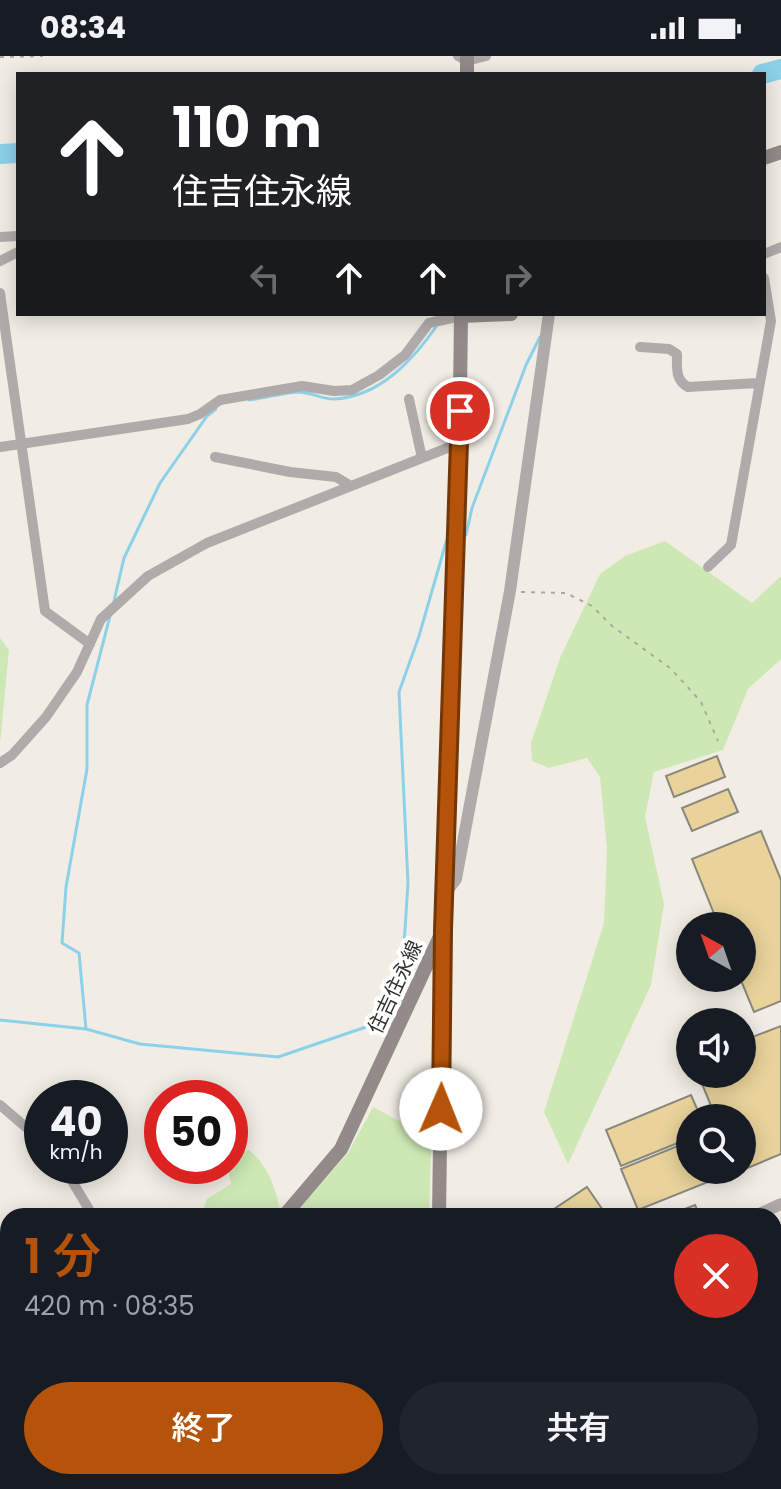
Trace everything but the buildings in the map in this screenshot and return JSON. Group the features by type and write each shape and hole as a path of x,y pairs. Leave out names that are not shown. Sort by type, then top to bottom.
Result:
{"main road":[{"name":"住吉住永線","path":"291,1208 341,1149 443,930 460,443 461,316"},
{"path":"439,1208 443,930"}],"street":[{"path":"465,62 486,56"},
{"path":"708,567 731,545 771,321 766,290"},
{"path":"0,293 45,611 90,644"},
{"path":"0,447 188,419 220,400 288,388 302,386 334,391 352,390 405,355 429,323 457,316"},
{"path":"446,892 456,879 510,591 549,316"},
{"path":"640,347 669,349 677,354 677,375 688,387 758,383"},
{"path":"409,399 422,458"},
{"path":"0,763 12,755 46,717 77,672 101,619 148,576 207,543 460,443"},
{"path":"215,457 290,472 336,477 351,486"},
{"path":"0,1105 24,1126"},
{"path":"72,1184 84,1208"}],"path":[{"path":"0,57 43,56"},
{"path":"510,591 566,593 592,606 612,626 670,668 685,684 701,702 718,741"}],"green space":[{"path":"665,541 752,603 781,576 781,659 748,689 723,750 654,772 645,817 664,904 651,985 568,1164 544,1112 604,923 607,849 600,777 587,758 549,768 532,761 531,743 560,658 600,574 625,556"},
{"path":"0,638 9,650 0,744"},
{"path":"373,1107 416,1130 432,1120 429,1208 300,1208 348,1153"},
{"path":"249,1150 265,1169 279,1207 284,1208 204,1208 207,1199 231,1184 248,1184"}],"waterway":[{"path":"766,73 781,69"},
{"path":"0,154 16,153"},
{"path":"249,400 298,392 335,399 367,391 395,374 438,324"},
{"path":"466,535 472,508 526,365 540,337"},
{"path":"114,601 124,558 160,483 207,416 216,409"},
{"path":"400,1007 408,883 399,692 447,539"},
{"path":"86,1029 79,953 62,943 66,887 87,769 87,705 110,616"},
{"path":"0,1020 86,1029 140,1044 278,1057 366,1027 394,1023"}],"route":[{"path":"441,1109 443,930 460,411"}]}
